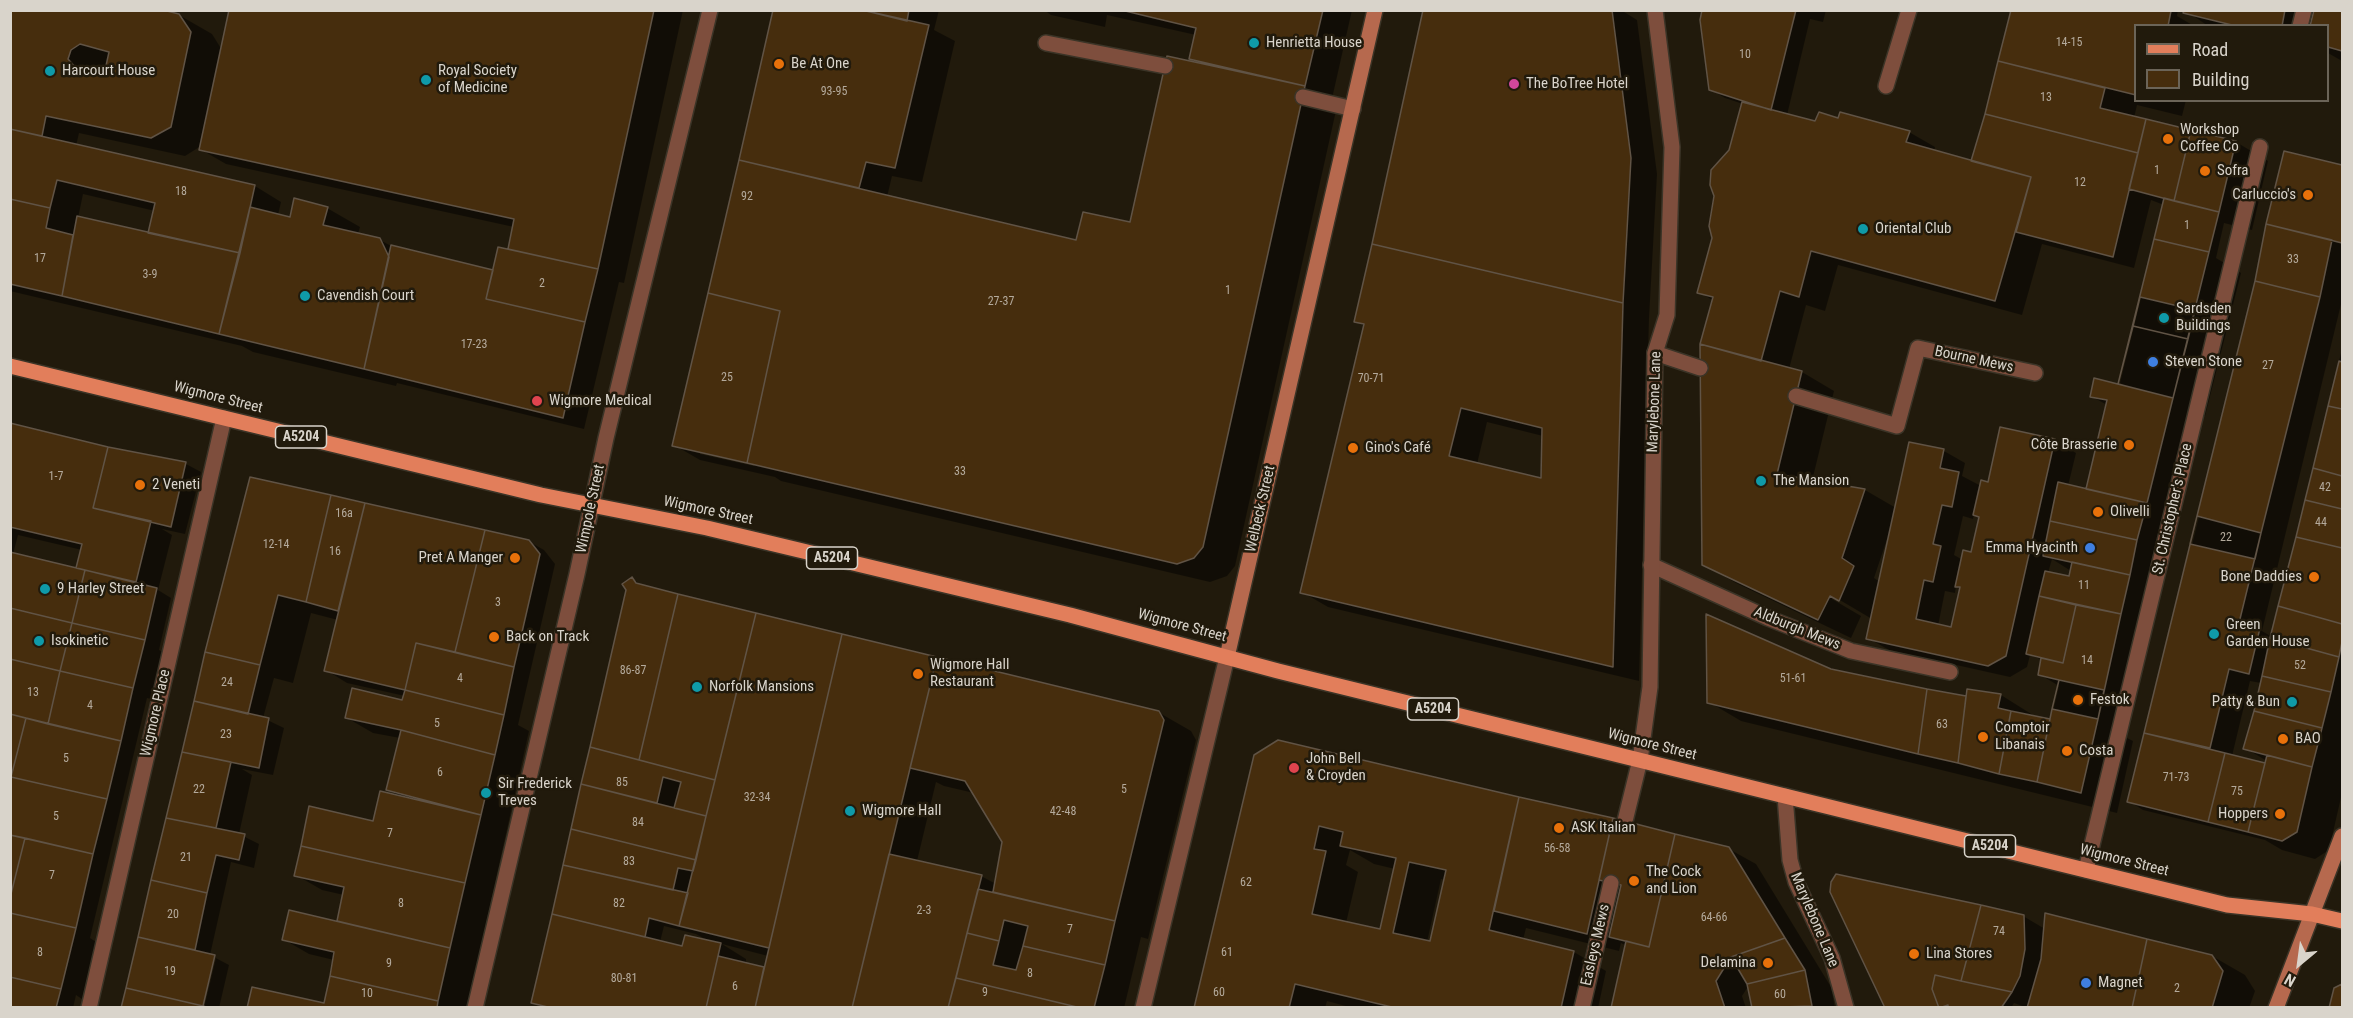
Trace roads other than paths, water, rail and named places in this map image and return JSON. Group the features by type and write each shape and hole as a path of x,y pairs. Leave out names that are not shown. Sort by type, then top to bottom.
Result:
{"main road":[{"name":"Welbeck Street","path":"1227,657 1376,10"},
{"name":"Wigmore Street","path":"10,366 541,495 741,536 1092,621 1227,657 2227,905 2312,914 2343,921"},
{"path":"2276,1008 2343,836"}],"street":[{"name":"Wimpole Street","path":"475,1008 609,428 710,10"},
{"name":"Marylebone Lane","path":"1625,821 1640,760 1650,687 1655,353 1667,315 1672,147 1655,10"},
{"path":"1886,86 1909,10"},
{"path":"1046,43 1165,66"},
{"path":"1303,98 1353,109"},
{"name":"St. Christopher's Place","path":"2086,870 2260,147"},
{"name":"Bourne Mews","path":"1796,396 1897,426 1918,348 2035,374"},
{"path":"1655,353 1700,368"},
{"name":"Wigmore Place","path":"89,1008 224,418"},
{"name":"Aldburgh Mews","path":"1651,565 1768,618 1851,651 1950,672"},
{"name":"Welbeck Street","path":"1143,1008 1227,657"},
{"name":"Marylebone Lane","path":"1785,796 1790,860 1796,882 1832,958 1846,1008"},
{"name":"Easleys Mews","path":"1582,1008 1611,883"}],"place":[{"name":"Henrietta House","path":"1254,43"},
{"name":"Be At One","path":"779,64"},
{"name":"Harcourt House","path":"50,71"},
{"name":"Royal Society of Medicine","path":"426,80"},
{"name":"The BoTree Hotel","path":"1514,84"},
{"name":"Workshop Coffee Co","path":"2168,139"},
{"name":"Sofra","path":"2205,171"},
{"name":"Carluccio's","path":"2308,195"},
{"name":"Oriental Club","path":"1863,229"},
{"name":"Cavendish Court","path":"305,296"},
{"name":"Sardsden Buildings","path":"2164,318"},
{"name":"Steven Stone","path":"2153,362"},
{"name":"Wigmore Medical","path":"537,401"},
{"name":"Côte Brasserie","path":"2129,445"},
{"name":"Gino's Café","path":"1353,448"},
{"name":"The Mansion","path":"1761,481"},
{"name":"2 Veneti","path":"140,485"},
{"name":"Olivelli","path":"2098,512"},
{"name":"Emma Hyacinth","path":"2090,548"},
{"name":"Pret A Manger","path":"515,558"},
{"name":"Bone Daddies","path":"2314,577"},
{"name":"9 Harley Street","path":"45,589"},
{"name":"Green Garden House","path":"2214,634"},
{"name":"Back on Track","path":"494,637"},
{"name":"Isokinetic","path":"39,641"},
{"name":"Wigmore Hall Restaurant","path":"918,674"},
{"name":"Norfolk Mansions","path":"697,687"},
{"name":"Festok","path":"2078,700"},
{"name":"Patty & Bun","path":"2292,702"},
{"name":"Comptoir Libanais","path":"1983,737"},
{"name":"BAO","path":"2283,739"},
{"name":"Costa","path":"2067,751"},
{"name":"John Bell & Croyden","path":"1294,768"},
{"name":"Sir Frederick Treves","path":"486,793"},
{"name":"Wigmore Hall","path":"850,811"},
{"name":"Hoppers","path":"2280,814"},
{"name":"ASK Italian","path":"1559,828"},
{"name":"The Cock and Lion","path":"1634,881"},
{"name":"Lina Stores","path":"1914,954"},
{"name":"Delamina","path":"1768,963"},
{"name":"Magnet","path":"2086,983"}]}
